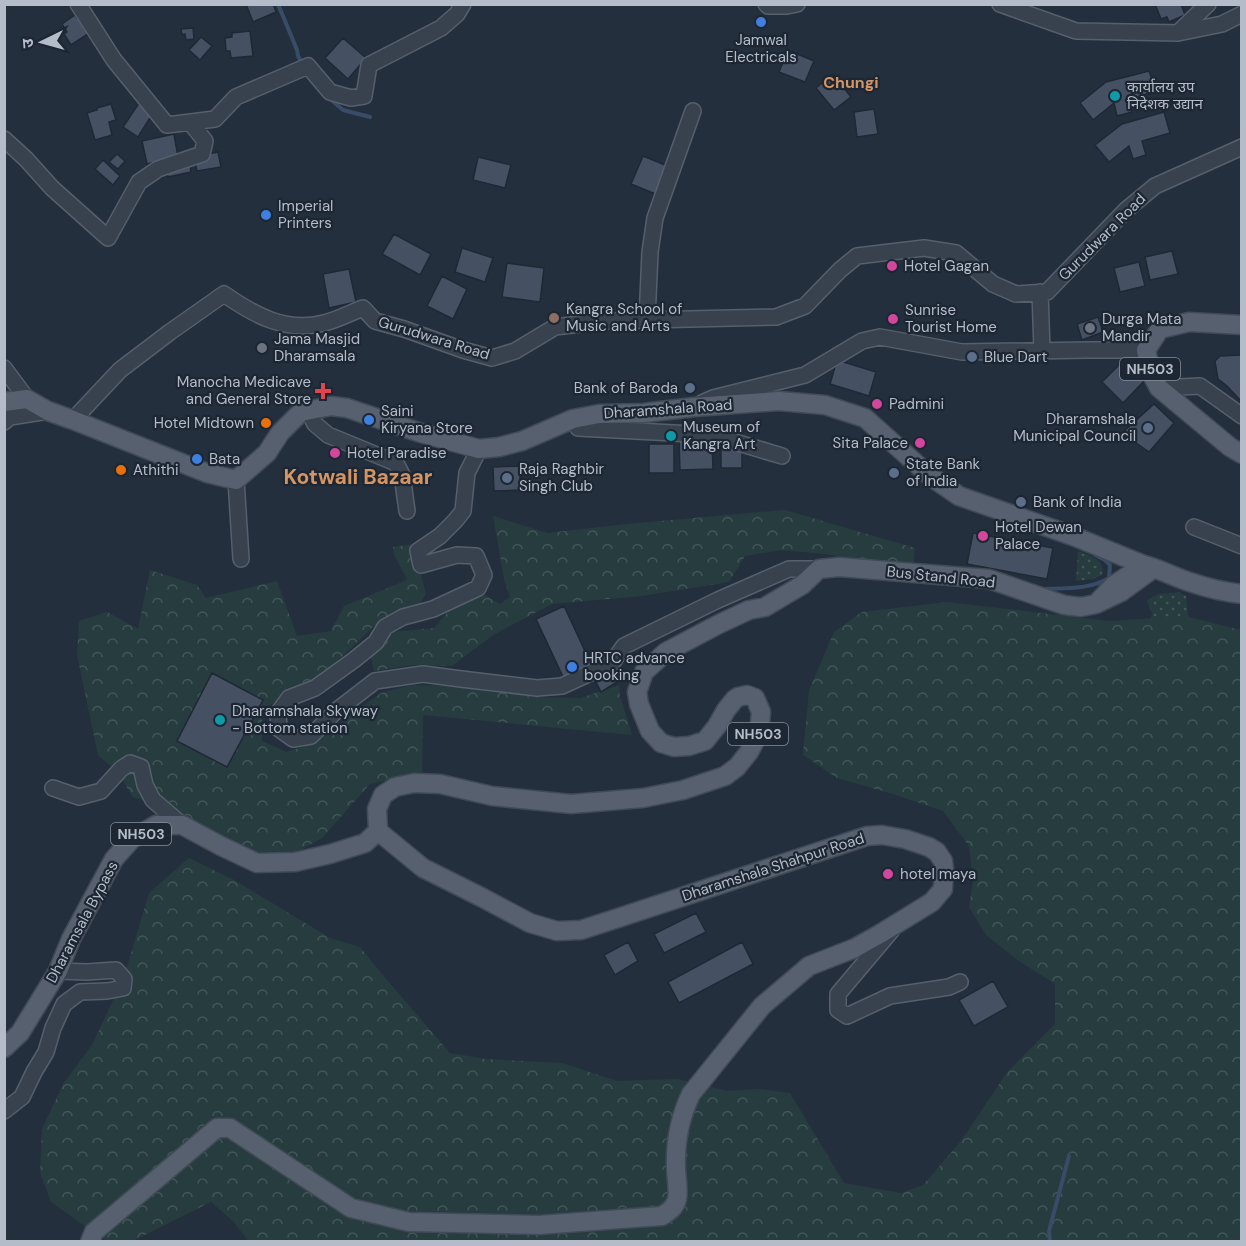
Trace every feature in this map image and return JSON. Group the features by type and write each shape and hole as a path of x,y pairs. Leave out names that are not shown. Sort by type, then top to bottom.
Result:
{"main road":[{"name":"NH503","path":"1242,324 1189,322 1160,329 1146,350 1150,373 1159,388 1230,447 1242,454"},
{"path":"4,402 27,399 48,411 207,473 236,480 267,453 280,433 301,412 331,406 347,408 421,433 479,449"},
{"name":"Dharamshala Road","path":"479,449 522,441 573,419 599,414 644,413 780,401 825,405 865,418 930,476 959,496 1073,536 1188,582 1242,594"},
{"name":"Bus Stand Road","path":"819,569 838,567 989,579 1064,605 1081,606 1096,604 1121,592 1149,567"},
{"name":"NH503","path":"183,825 256,863 295,862 365,843 378,831 377,809 383,795 395,787 414,783 440,784 492,796 571,804 643,798 682,790 725,776 749,752 757,737 761,712 754,698 747,695 735,699 705,741 689,746 667,746 650,731 639,704 637,692 644,672 666,652 749,610 765,607 802,585 819,569"},
{"name":"Dharamsala Bypass","path":"4,1048 20,1033 58,971 70,939 114,859 132,839 156,825 183,825"},
{"name":"Dharamshala Shahpur Road","path":"90,1242 94,1232 217,1128 230,1128 351,1208 409,1222 539,1225 662,1216 671,1210 677,1199 676,1144 679,1125 691,1094 762,1006 808,966 855,948 932,902 943,889 945,878 943,861 937,852 929,847 896,837 867,836 581,930 557,931 530,923 423,868 378,831"}],"street":[{"path":"78,4 114,60 166,125 215,119 236,98 308,66 330,92 351,98 364,96 369,65 441,28 457,14 463,4"},
{"path":"766,4 768,6 787,6 797,4"},
{"path":"1000,4 1076,31 1178,33 1222,24 1242,14"},
{"path":"1178,33 1208,4"},
{"path":"647,320 650,252 655,218 693,111"},
{"path":"4,139 52,188 108,238 139,182 158,169 201,154 205,141 190,122"},
{"name":"Gurudwara Road","path":"73,420 120,370 224,294 249,311 272,321 301,326 324,323 363,308 375,321 492,358 515,351 555,327 605,321 776,317 805,306 857,256 924,249 956,253 993,284 1016,294 1047,292 1126,210 1155,186 1242,147"},
{"path":"1040,292 1042,351"},
{"path":"694,407 713,398 805,375 862,341 880,337 962,352 1146,350"},
{"path":"4,368 27,399"},
{"path":"4,383 27,399"},
{"path":"1159,388 1200,386 1242,416"},
{"path":"308,410 315,424 328,435 396,463 402,475 407,512"},
{"path":"4,422 10,417 48,411"},
{"path":"578,428 712,435 782,456"},
{"path":"479,449 467,473 463,511 440,536 418,551 422,565 457,555 476,556 484,575 478,588 433,609 403,617 394,622 386,627 376,642 354,660 315,688 289,698 278,713 279,729 293,739 311,736 336,711 375,681 423,674 537,688 562,686 612,663 624,646 718,600 789,569 819,569"},
{"path":"236,480 241,559"},
{"path":"1194,527 1242,546"},
{"path":"53,788 79,797 101,791 121,769 130,764 141,767 153,800 183,825"},
{"path":"898,923 838,994 838,1010 847,1016 890,996 949,987 960,982"},
{"path":"4,1111 22,1097 46,1052 53,1028 64,1004 80,992 123,988 124,979 116,970 58,971"}],"green space":[{"path":"785,510 915,548 913,569 825,554 781,550 745,556 729,582 642,596 552,604 493,635 452,666 413,665 374,671 371,657 393,632 434,628 453,606 477,590 500,604 510,597 504,579 493,516 548,533"},
{"path":"413,544 426,594 417,608 374,626 314,682 262,709 262,741 287,752 313,743 381,693 412,685 464,686 534,697 581,698 619,685 620,696 632,735 423,715 422,773 370,784 322,838 280,861 239,856 165,807 133,797 118,773 98,755 77,655 79,621 107,612 138,629 150,570 197,585 206,598 277,581 297,636 331,631 344,606 407,580 394,554 393,547"},
{"path":"1078,551 1092,557 1102,565 1102,575 1093,579 1076,581"},
{"path":"1179,592 1186,596 1190,633 1146,632 1152,614 1147,600 1159,594"},
{"path":"947,602 1109,621 1185,616 1241,630 1241,1241 249,1242 234,1222 211,1202 133,1241 106,1241 51,1202 40,1172 42,1129 63,1084 92,1045 124,977 149,893 189,858 234,880 330,938 360,947 450,1053 486,1059 562,1063 617,1081 677,1079 728,1091 759,1089 790,1093 844,1183 901,1193 923,1185 961,1141 1008,1071 1055,1024 1055,984 1019,961 986,935 969,907 973,881 969,846 943,811 837,778 803,755 809,690 834,632 862,612"}],"building":[{"path":"246,4 273,4 276,12 253,22"},
{"path":"1155,4 1181,4 1185,15 1169,22 1167,17 1161,19"},
{"path":"75,15 77,18 80,17 88,34 71,45 64,34 67,32 62,24"},
{"path":"193,28 194,39 186,40 181,29"},
{"path":"250,31 253,56 231,58 230,51 226,51 225,38 232,37 232,33"},
{"path":"201,37 212,46 200,60 189,50"},
{"path":"343,38 366,58 348,79 325,58"},
{"path":"788,50 814,61 805,82 779,72"},
{"name":"कार्यालय उप निदेशक उद्यान","path":"1149,71 1156,91 1128,100 1132,112 1117,116 1114,103 1093,120 1080,103 1106,82"},
{"path":"833,74 851,97 834,110 816,88"},
{"path":"139,103 153,113 138,137 123,127"},
{"path":"111,104 116,120 109,122 112,135 95,140 87,113"},
{"path":"874,109 878,134 857,137 854,112"},
{"name":"कार्यालय उप निदेशक उद्यान","path":"1164,112 1170,133 1142,141 1146,155 1133,159 1129,146 1109,162 1095,145 1122,124"},
{"path":"174,134 178,157 147,164 142,141"},
{"path":"218,152 221,167 197,171 194,157"},
{"path":"117,154 125,161 118,169 109,162"},
{"path":"643,156 670,167 658,195 631,184"},
{"path":"478,157 511,165 505,188 473,180"},
{"path":"189,158 191,172 168,177 165,163"},
{"path":"103,160 120,176 113,185 95,169"},
{"path":"394,234 431,254 420,275 382,254"},
{"path":"462,248 493,258 485,282 455,272"},
{"path":"1172,251 1178,274 1150,280 1145,257"},
{"path":"1139,262 1145,286 1120,292 1114,268"},
{"path":"507,263 544,268 540,302 502,297"},
{"path":"349,269 356,302 329,308 323,274"},
{"path":"442,276 467,289 453,319 427,306"},
{"name":"Durga Mata Mandir","path":"1098,317 1103,332 1082,340 1077,324"},
{"path":"1242,355 1242,402 1218,379 1215,361 1220,356"},
{"path":"837,360 876,372 869,396 830,384"},
{"path":"1124,360 1145,380 1123,403 1102,382"},
{"name":"Dharamshala Municipal Council","path":"1154,404 1174,423 1149,452 1122,433"},
{"path":"712,439 713,469 680,470 679,440"},
{"path":"649,444 674,444 674,473 649,473"},
{"path":"742,446 742,468 721,468 721,447"},
{"name":"Raja Raghbir Singh Club","path":"520,466 520,490 494,491 493,467"},
{"path":"973,533 1053,548 1047,579 967,564"},
{"path":"564,606 591,664 577,670 576,676 565,681 536,619"},
{"path":"617,670 622,679 601,692 596,682"},
{"name":"Dharamshala Skyway - Bottom station","path":"212,673 263,700 227,767 177,741"},
{"path":"696,913 706,932 664,953 654,934"},
{"path":"628,942 638,961 615,975 604,955"},
{"path":"742,942 753,964 679,1003 668,982"},
{"path":"993,981 1008,1007 974,1026 959,1000"}],"waterway":[{"path":"278,4 303,65"},
{"path":"329,98 343,110 370,117"},
{"path":"1041,589 1093,585 1109,578 1110,565 1095,555"},
{"path":"1050,1242 1049,1231 1069,1156"}],"place":[{"name":"Jamwal Electricals","path":"761,22"},
{"name":"कार्यालय उप निदेशक उद्यान","path":"1115,96"},
{"name":"Imperial Printers","path":"266,215"},
{"name":"Hotel Gagan","path":"892,266"},
{"name":"Kangra School of Music and Arts","path":"554,318"},
{"name":"Sunrise Tourist Home","path":"893,319"},
{"name":"Durga Mata Mandir","path":"1090,328"},
{"name":"Jama Masjid Dharamsala","path":"262,348"},
{"name":"Blue Dart","path":"972,357"},
{"name":"Bank of Baroda","path":"690,388"},
{"name":"Manocha Medicave and General Store","path":"323,391"},
{"name":"Padmini","path":"877,404"},
{"name":"Saini Kiryana Store","path":"369,420"},
{"name":"Hotel Midtown","path":"266,423"},
{"name":"Dharamshala Municipal Council","path":"1148,428"},
{"name":"Museum of Kangra Art","path":"671,436"},
{"name":"Sita Palace","path":"920,443"},
{"name":"Hotel Paradise","path":"335,453"},
{"name":"Bata","path":"197,459"},
{"name":"Athithi","path":"121,470"},
{"name":"State Bank of India","path":"894,473"},
{"name":"Raja Raghbir Singh Club","path":"507,478"},
{"name":"Bank of India","path":"1021,502"},
{"name":"Hotel Dewan Palace","path":"983,536"},
{"name":"HRTC advance booking","path":"572,667"},
{"name":"Dharamshala Skyway - Bottom station","path":"220,720"},
{"name":"hotel maya","path":"888,874"}],"district":[{"name":"Chungi","path":"851,82"},
{"name":"Kotwali Bazaar","path":"358,477"}]}
